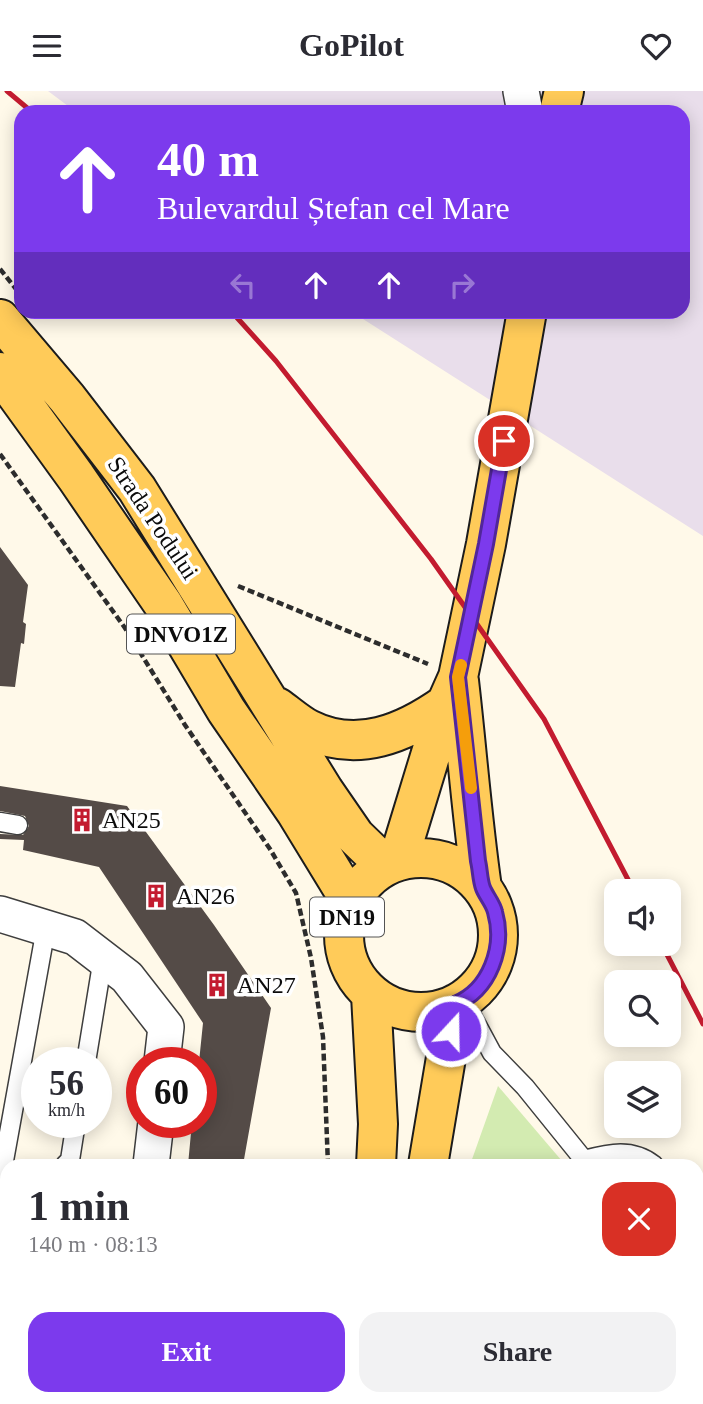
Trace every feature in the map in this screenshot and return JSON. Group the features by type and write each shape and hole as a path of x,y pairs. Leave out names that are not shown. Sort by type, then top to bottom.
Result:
{"main road":[{"name":"Strada Podului","path":"0,319 67,398 137,489 272,703 324,791 355,836 392,862"},
{"name":"DN19","path":"392,862 452,690 486,544 526,319"},
{"name":"Strada Podului","path":"0,372 163,604 226,710 296,813 351,902"},
{"name":"DN19","path":"452,690 469,761 474,834 482,888"},
{"path":"272,703 307,728 324,736 364,741 406,729 452,690"},
{"name":"DN19","path":"371,995 355,976 346,953 344,928 351,902 366,881 392,862 431,858 456,865 482,888 495,910 499,935 495,961 483,983 459,1002"},
{"path":"371,995 392,1007 417,1013 441,1010 459,1002"},
{"path":"371,995 378,1124 376,1159"},
{"path":"429,1159 459,1002"}],"street":[{"path":"1,923 46,928 75,937 103,958 127,977 166,1027 164,1047"},
{"path":"152,1159 154,1138"}],"lane":[{"path":"5,1159 46,928"},
{"path":"88,1047 103,958"},
{"path":"459,1002 492,1053 525,1087 580,1159"},
{"path":"70,1159 73,1138"},
{"path":"593,1159 607,1153 632,1153 646,1159"}],"path":[{"path":"0,269 14,286"},
{"path":"0,454 125,628 185,725 270,849 296,893 311,958 323,1037 328,1159"},
{"path":"235,585 452,690"}],"shaded area":[{"path":"48,91 703,91 703,536 363,319 690,319 690,105 67,105"}],"green space":[{"path":"498,1086 560,1159 472,1159"}],"building":[{"path":"0,547 28,585 23,622 26,624 24,644 21,643 15,687 0,686"},
{"path":"0,786 127,806 271,1008 244,1159 189,1159 191,1138 217,1138 217,1047 201,1047 203,1023 99,867 23,850 24,840 0,839 0,834 23,835 29,826 25,816 0,811"}],"railway":[{"path":"7,91 24,105"},
{"path":"238,319 276,361 431,559 544,719 628,879"},
{"path":"668,956 703,1024"}],"slow traffic":[{"path":"461,665 458,677 471,788"}],"place":[{"name":"AN25","path":"82,820"},
{"name":"AN26","path":"156,896"},
{"name":"AN27","path":"217,985"}],"route":[{"path":"451,1031 455,1004 464,1001 483,983 495,961 499,935 495,910 482,888 458,677 504,441"}]}
